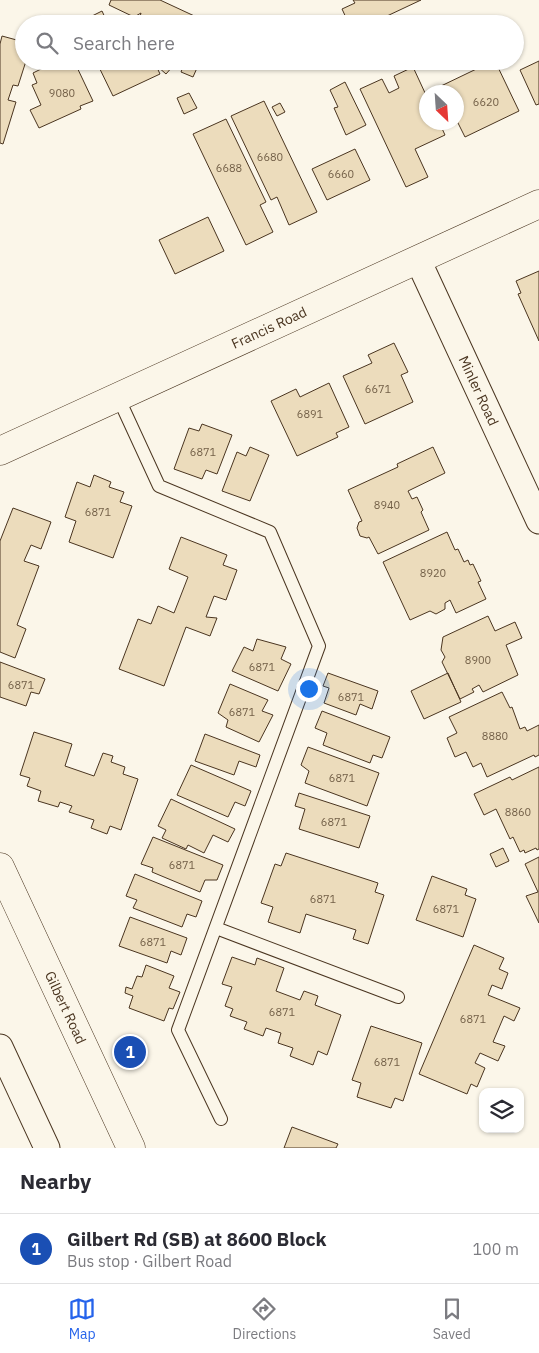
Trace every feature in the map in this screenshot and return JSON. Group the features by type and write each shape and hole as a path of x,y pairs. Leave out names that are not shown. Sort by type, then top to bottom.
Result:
{"street":[{"name":"Francis Road","path":"0,451 539,204"},
{"name":"Minler Road","path":"418,260 539,521"},
{"name":"Gilbert Road","path":"0,867 132,1148"},
{"path":"0,1047 47,1148"}],"lane":[{"path":"118,397 159,486 270,532 319,646 178,1030 221,1119"},
{"path":"216,928 398,998"}],"building":[{"path":"111,0 160,0 192,15 140,15 141,13 130,15 109,5"},
{"path":"353,0 421,0 389,15 345,15 342,9 355,3"},
{"path":"102,11 104,15 94,15"},
{"path":"2,36 15,40 15,70 23,70 18,86 13,85 8,100 16,102 3,144 0,143 0,44"},
{"path":"539,61 539,104 536,105 520,70 524,70 524,68"},
{"path":"39,70 78,70 93,101 80,106 81,109 39,128 30,110 41,105 32,85 37,83 33,73"},
{"path":"100,70 158,70 160,74 113,96"},
{"path":"162,70 170,70 166,74"},
{"path":"182,70 196,70 193,77 181,72"},
{"path":"407,70 414,70 421,85 419,85 419,130 443,130 445,135 415,149 428,177 406,187 360,89 382,79 389,93 399,88 394,76"},
{"path":"474,70 499,70 519,111 465,137 462,130 464,130 464,85 443,85"},
{"path":"345,82 366,125 346,135 334,108 338,107 330,90"},
{"path":"189,93 197,108 184,114 177,98"},
{"path":"264,101 317,212 289,225 277,197 271,200 231,116"},
{"path":"280,103 285,112 277,116 272,107"},
{"path":"226,119 266,202 260,205 273,232 246,245 193,134"},
{"path":"355,149 370,180 327,200 312,169"},
{"path":"208,217 224,251 175,274 159,240"},
{"path":"539,271 539,341 518,294 521,293 516,281"},
{"path":"394,343 408,372 401,375 413,402 365,424 343,376 372,363 368,355"},
{"path":"329,383 349,427 336,433 338,437 297,456 271,401 296,389 300,397"},
{"path":"202,424 232,435 217,474 206,470 202,479 174,469 189,428 199,431"},
{"path":"250,447 269,455 250,501 222,491 237,452 246,456"},
{"path":"433,447 445,473 408,491 412,499 417,497 429,530 378,554 369,537 360,536 357,528 359,522 362,521 348,490 398,467 397,464"},
{"path":"94,475 111,482 109,487 124,492 120,502 132,506 113,558 69,542 76,521 65,517 77,482 90,487"},
{"path":"13,508 51,522 41,549 31,545 24,561 39,566 17,625 26,629 15,658 0,652 0,541"},
{"path":"447,532 455,550 458,549 464,562 468,560 470,565 473,564 481,581 478,582 486,599 456,613 450,600 445,603 445,609 436,614 430,611 410,620 383,562"},
{"path":"181,537 227,555 223,565 237,570 226,600 214,596 206,617 217,618 210,636 186,627 164,686 119,669 138,619 151,624 158,606 174,613 188,577 169,569"},
{"path":"488,616 495,631 515,622 522,638 506,645 518,675 483,692 479,685 472,689 474,692 460,699 442,662 445,657 441,650 443,637"},
{"path":"257,639 286,647 281,659 291,664 278,691 232,671 244,647 253,651"},
{"path":"0,662 45,679 39,694 31,692 26,706 0,697"},
{"path":"328,673 378,691 372,709 360,704 356,715 324,703 329,688 323,686"},
{"path":"448,673 461,702 424,719 411,691"},
{"path":"230,684 268,700 262,711 273,715 259,742 226,727 228,720 218,713"},
{"path":"502,692 510,708 512,707 520,729 525,727 527,731 539,725 539,755 535,757 534,755 487,777 481,763 473,767 466,752 455,757 447,738 457,733 449,717"},
{"path":"322,711 390,737 382,758 373,755 370,763 323,745 327,733 315,728"},
{"path":"34,732 72,744 65,766 94,776 103,753 113,756 111,762 125,767 123,774 138,779 121,830 110,826 107,834 91,828 94,820 69,812 72,806 60,802 58,807 38,801 41,791 27,786 30,778 20,775"},
{"path":"205,734 260,755 256,767 239,761 234,775 195,761"},
{"path":"308,747 379,773 367,806 305,783 309,771 301,765"},
{"path":"191,765 251,791 245,806 235,802 228,817 177,795"},
{"path":"539,767 539,849 537,850 536,848 525,853 524,850 520,852 513,837 510,839 496,809 484,815 474,794 510,777 512,780"},
{"path":"299,793 370,816 359,848 299,829 305,809 295,806"},
{"path":"171,799 235,829 228,842 213,835 204,853 188,845 186,849 162,838 166,830 158,826"},
{"path":"153,837 223,865 217,880 205,880 200,892 152,872 153,868 141,864"},
{"path":"503,848 509,861 496,867 490,854"},
{"path":"286,853 378,883 375,892 384,895 368,944 353,939 356,930 306,914 300,933 268,922 273,907 261,903 275,864 281,866"},
{"path":"539,857 539,923 526,896 538,892 525,864"},
{"path":"135,874 202,901 196,917 187,914 182,927 133,908 137,900 126,896"},
{"path":"432,876 467,889 465,895 476,899 463,937 416,920"},
{"path":"130,917 187,938 181,955 171,951 167,963 119,946"},
{"path":"474,945 504,958 499,969 508,973 502,989 492,985 488,995 520,1008 514,1021 504,1016 493,1042 505,1046 498,1061 480,1053 475,1063 485,1068 477,1087 471,1084 467,1094 419,1074"},
{"path":"232,957 255,965 257,958 284,968 276,991 300,1000 304,991 318,996 315,1005 341,1015 327,1055 318,1051 313,1065 290,1056 293,1048 278,1043 281,1033 266,1028 263,1036 244,1029 247,1022 230,1016 233,1009 225,1006 232,987 222,984"},
{"path":"146,965 174,976 169,988 180,992 173,1009 169,1008 164,1021 129,1008 133,996 125,993 126,987 132,989 137,976 142,977"},
{"path":"371,1026 422,1043 403,1101 395,1098 391,1108 357,1097 361,1083 352,1080"},
{"path":"292,1127 338,1144 336,1148 284,1148"}],"place":[{"name":"Gilbert Rd (SB) at 8600 Block","path":"130,1052"}]}
